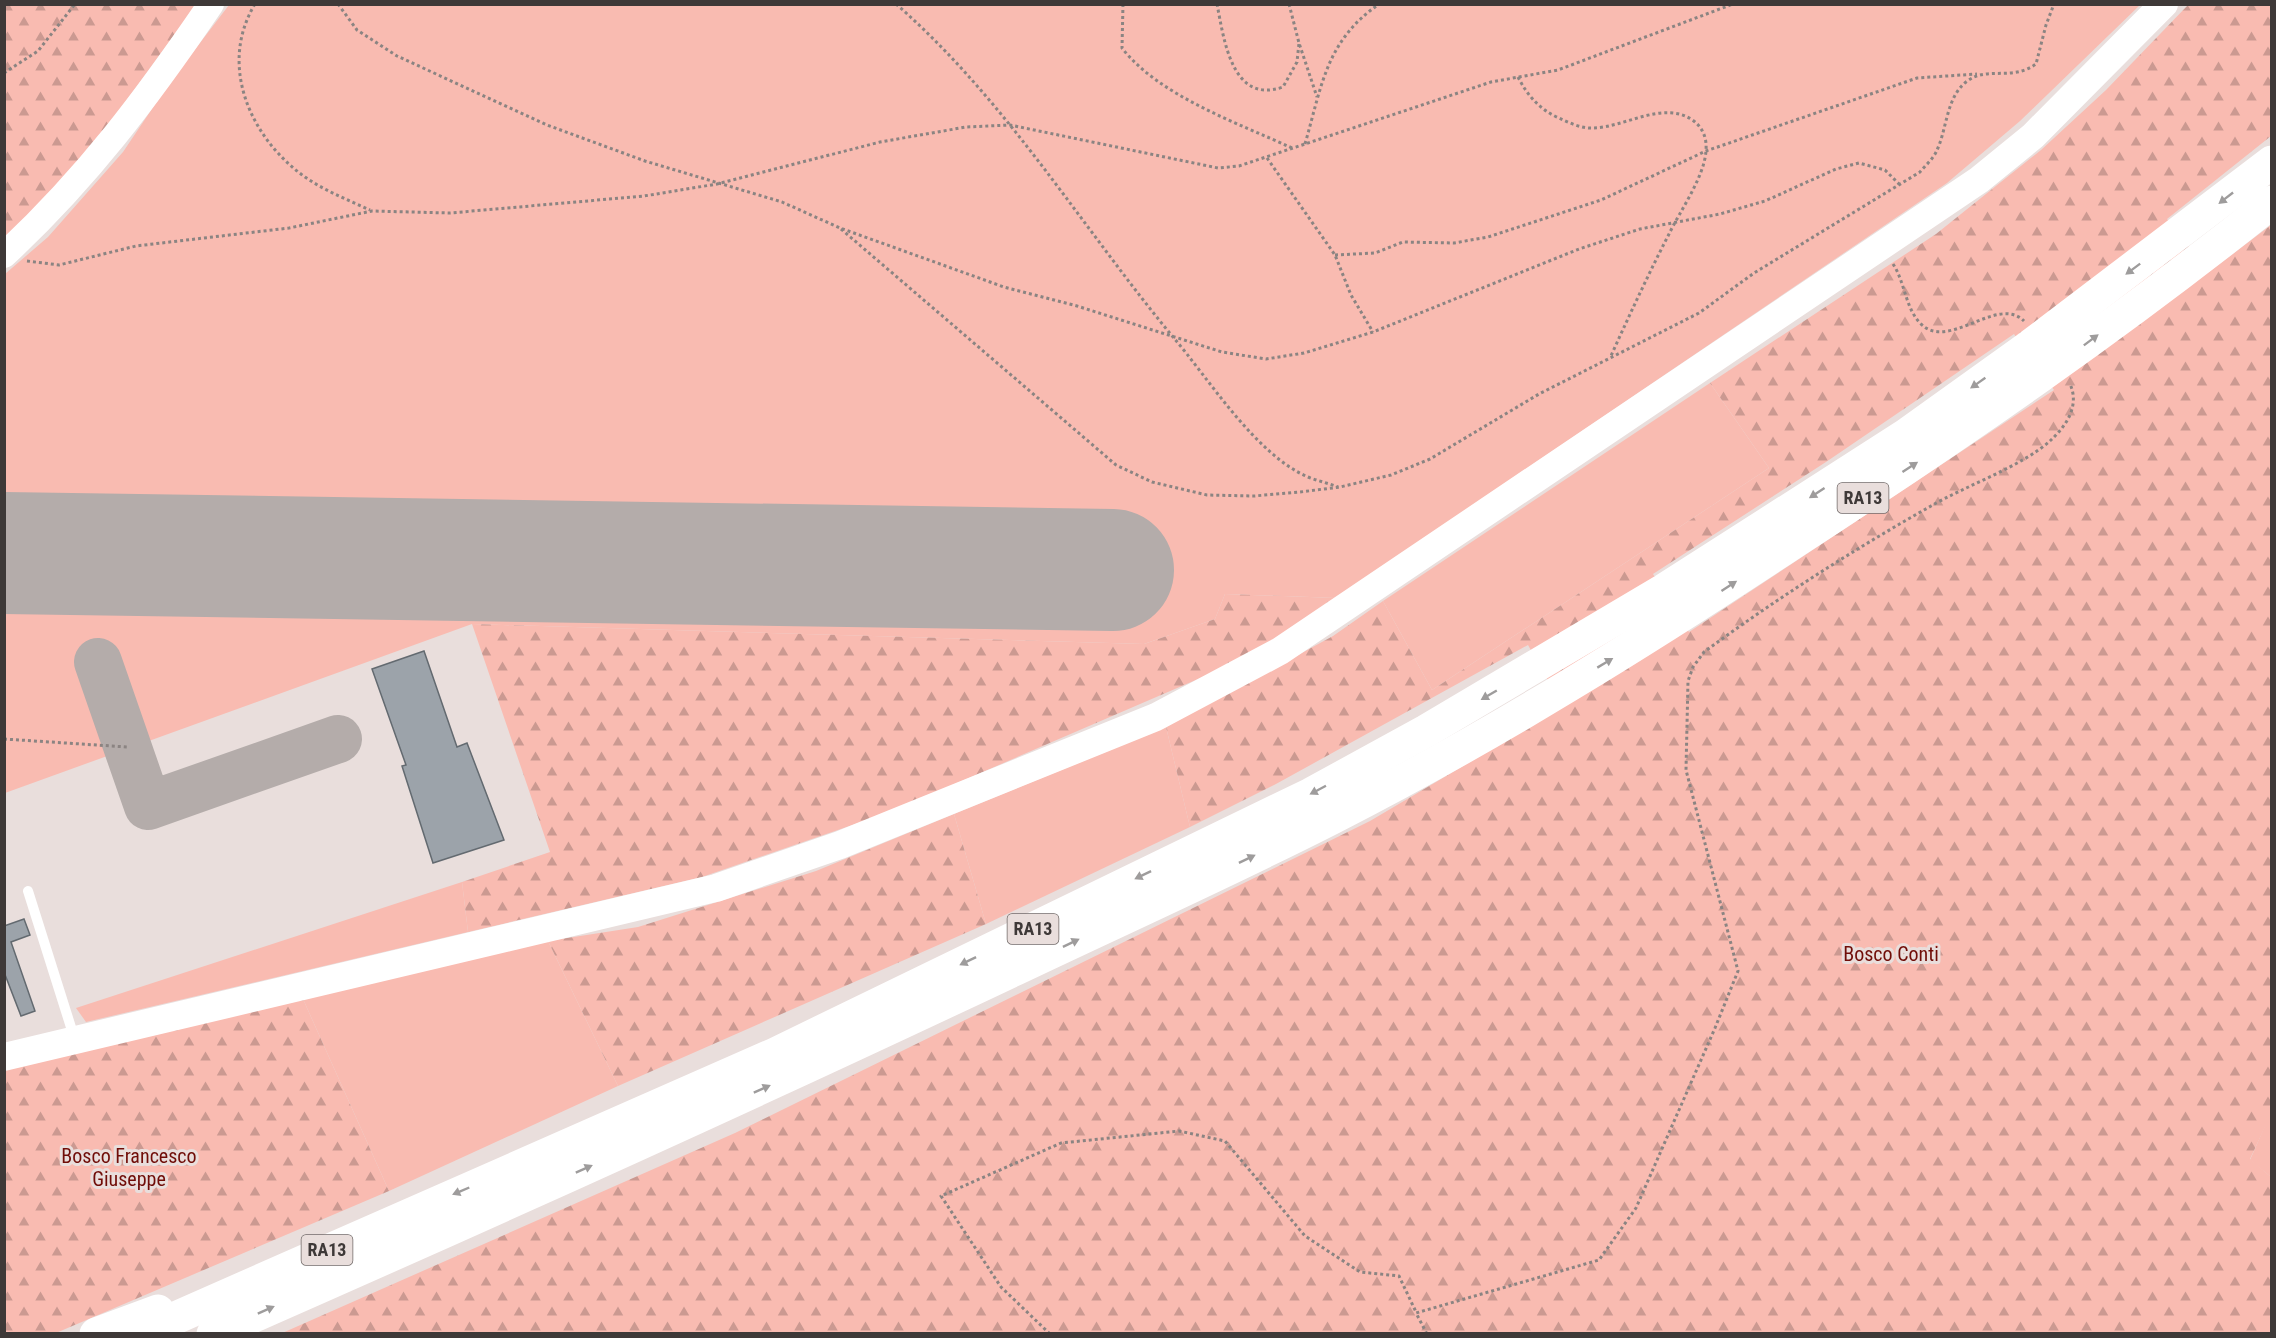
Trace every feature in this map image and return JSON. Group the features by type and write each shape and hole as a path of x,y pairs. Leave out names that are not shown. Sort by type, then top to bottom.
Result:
{"highway":[{"name":"RA13","path":"139,1334 389,1221 775,1054 1547,679 1681,618 1921,460 2180,234 2271,162"},
{"name":"RA13","path":"1547,679 1664,590 1896,441 2201,259 2271,202"},
{"path":"213,1334 790,1076 1333,817 1547,679"},
{"path":"96,1334 389,1221"}],"main road":[{"path":"4,1057 716,888 840,845 1156,717 1280,651 1979,180 2033,136 2164,4"}],"street":[{"path":"14,258 54,208 106,150 211,4"}],"lane":[{"path":"28,891 75,1040"}],"path":[{"path":"4,73 38,51 75,4"},
{"path":"255,4 245,21 237,62 244,100 264,140 304,176 372,211"},
{"path":"338,4 357,30 397,56 473,93 547,125 717,184 782,202 840,228 1004,287 1077,306 1175,339 1222,352 1266,359 1304,353 1373,332 1579,249 1640,229 1720,214 1765,201 1836,169 1859,163 1885,170 1899,184"},
{"path":"896,4 930,34 984,92 1147,306 1238,418 1276,456 1306,476 1340,487"},
{"path":"1123,4 1122,48 1134,64 1217,114 1293,148"},
{"path":"1217,4 1228,54 1239,77 1254,88 1270,92 1283,87 1297,62 1299,43"},
{"path":"1289,4 1317,99"},
{"path":"1305,144 1317,99 1335,48 1358,20 1379,4"},
{"path":"14,258 59,265 136,246 218,234 289,228 372,211 450,213 644,196 717,184 880,142 966,127 1010,125 1218,168 1239,166 1267,159 1293,148 1491,82 1558,70 1733,4"},
{"path":"1335,255 1376,253 1403,242 1454,243 1488,237 1601,200 1706,152 1917,78 2024,72 2036,64 2054,4"},
{"path":"840,228 1116,465 1152,482 1207,495 1254,496 1340,487 1391,475 1430,459 1539,394 1699,313 1754,273 1920,172 1937,152 1953,101 1964,83 1979,74"},
{"path":"1518,77 1526,94 1549,114 1574,125 1593,129 1657,114 1678,112 1693,120 1704,131 1706,152 1695,184 1610,358"},
{"path":"1267,159 1335,255 1351,295 1373,332"},
{"path":"1416,1313 1599,1260 1636,1208 1715,1028 1738,971 1686,770 1688,681 1693,667 1704,652 1724,637 1836,564 1931,506 2049,442 2072,412 2072,389 2041,356 2022,318 2000,315 1984,317 1959,329 1929,329 1913,313 1897,270 1881,248"},
{"path":"4,739 127,747"},
{"path":"1050,1334 1001,1287 941,1196 1061,1143 1179,1131 1225,1141 1305,1236 1360,1272 1398,1276 1427,1334"}],"green space":[{"path":"5,5 196,5 83,160 5,240"},
{"path":"229,5 2140,5 2020,121 1947,183 1336,598 1225,594 1215,619 1144,644 472,624 5,793 5,274 48,237 123,152 170,82"},
{"name":"Bosco Conti","path":"2188,5 2271,5 2271,136 2167,219 2209,272 2271,225 2272,1112 2250,1159 2271,1177 2271,1333 280,1334 735,1133 1370,821 1563,707 1528,645 1276,784 1190,827 1166,727 1333,636 1383,601 1432,690 1769,468 1710,383 1936,234 2041,150 2106,90","holes":["2014,334 2054,390 1689,632 1653,574 1826,462"]},
{"path":"1710,383 1769,468 1432,690 1383,601"},
{"path":"1225,594 1336,598 1297,627 1219,670 890,812 702,877 468,932 462,882 550,852 472,624 1144,644 1215,619"},
{"path":"1166,727 1190,827 986,924 954,814"},
{"path":"954,814 986,924 618,1086 548,941 638,927 816,871"},
{"path":"462,882 468,932 86,1022 76,1008"},
{"path":"548,941 618,1086 389,1191 303,999"},
{"name":"Bosco Francesco Giuseppe","path":"303,999 389,1191 56,1333 5,1333 4,1069"},
{"path":"2271,1112 2271,1177 2250,1160"}],"building":[{"path":"424,651 457,747 467,743 504,840 433,863 402,766 406,765 372,669"},
{"path":"24,919 30,935 11,942 35,1011 21,1016 4,972 4,926"}],"taxiway":[{"path":"98,662 148,806 338,739"}],"runway":[{"path":"4,553 1113,570"}]}
